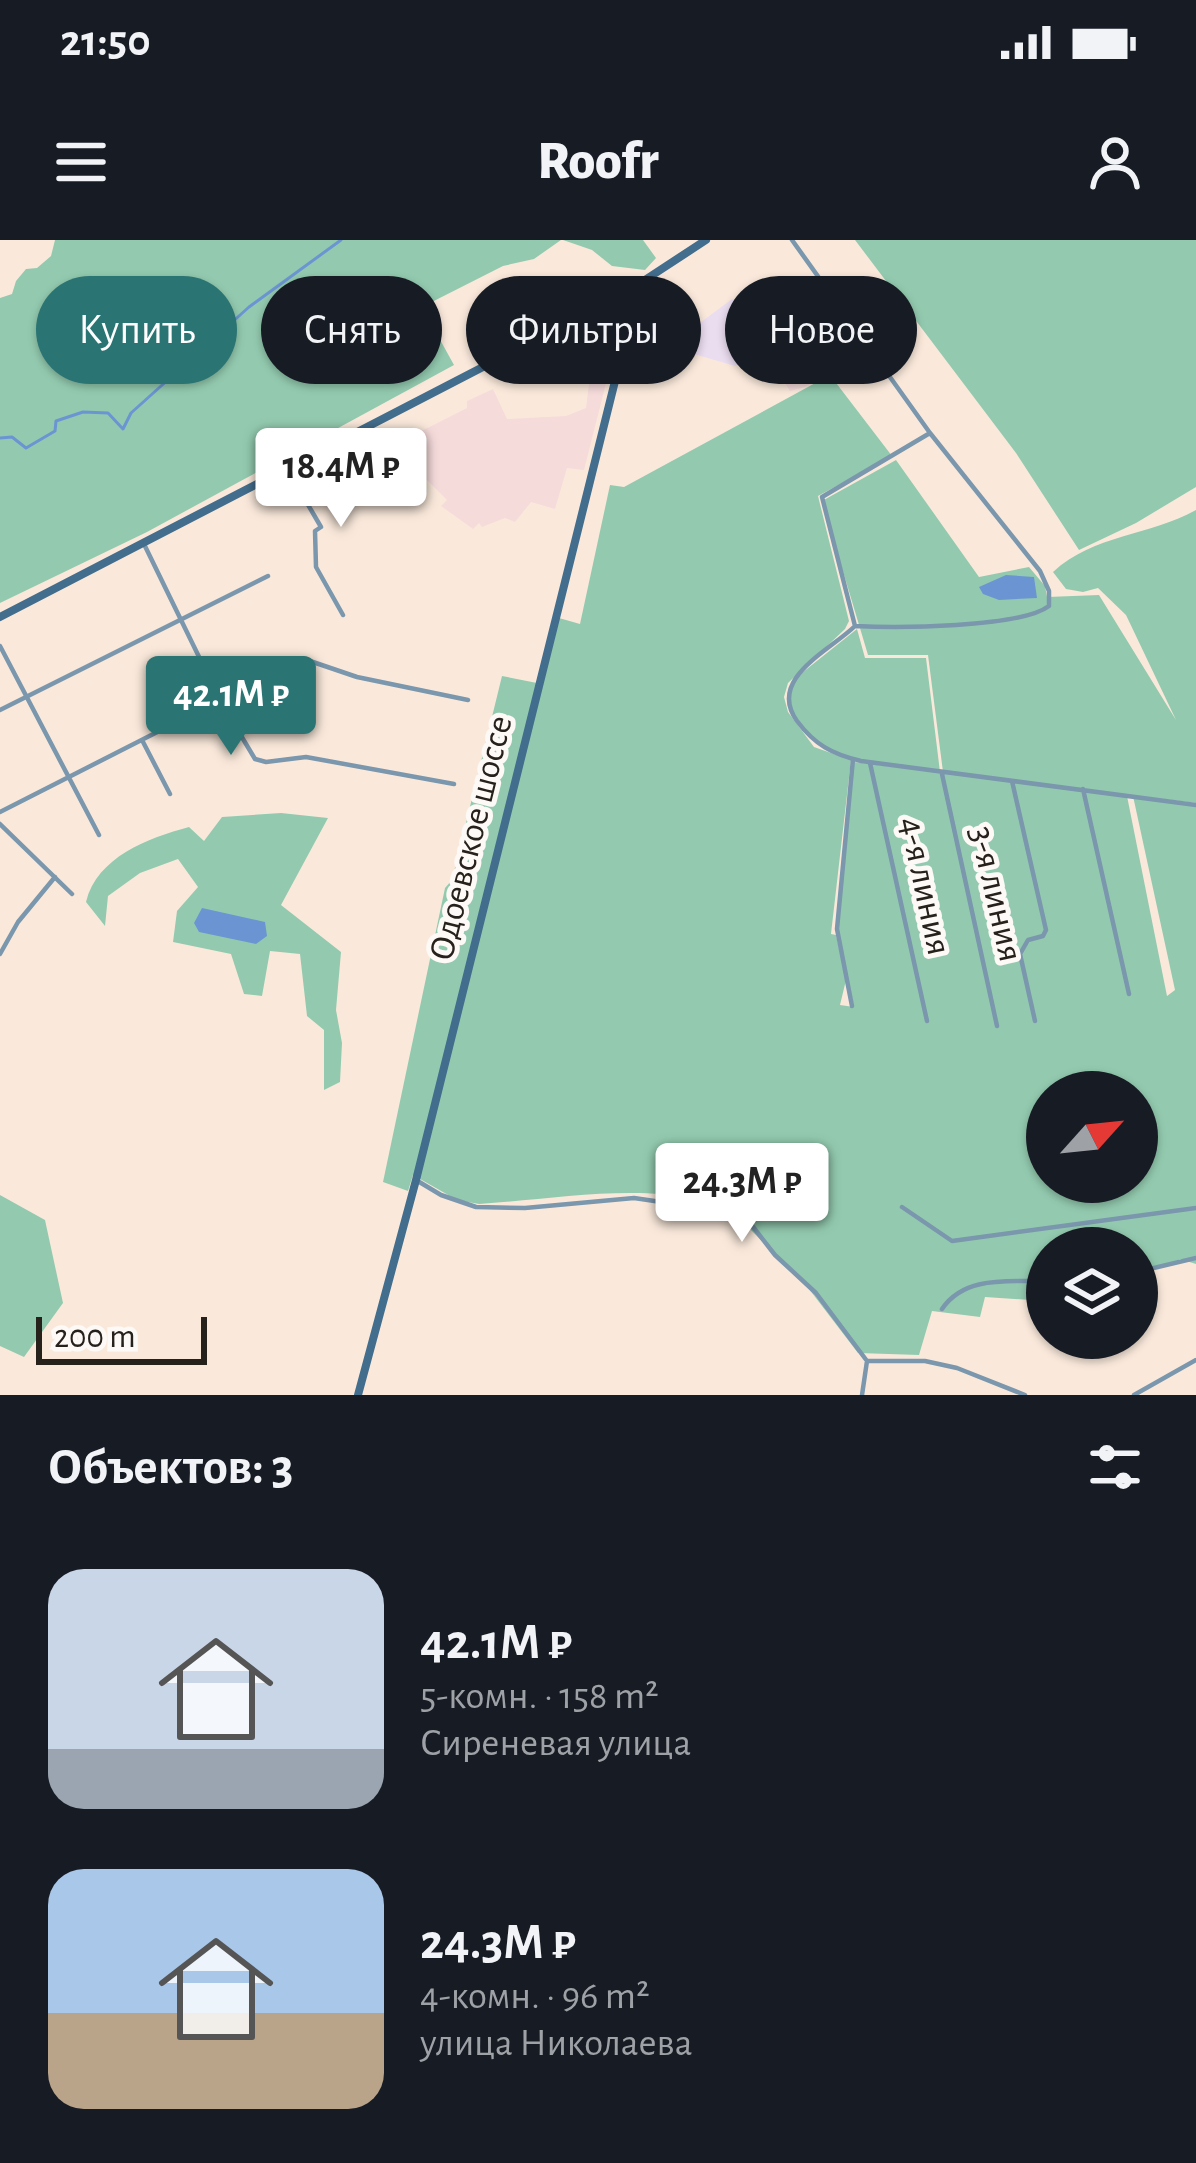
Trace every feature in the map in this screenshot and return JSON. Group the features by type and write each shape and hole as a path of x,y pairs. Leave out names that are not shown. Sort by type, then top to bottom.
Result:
{"main road":[{"path":"651,276 706,240"},
{"path":"0,617 466,374"},
{"name":"Одоевское шоссе","path":"358,1395 614,384"}],"street":[{"path":"792,240 930,433 1040,572 1049,591 1049,606 1042,611 924,628 854,626 795,676 786,701 813,742 870,763 1196,805"},
{"path":"854,626 821,497 930,433"},
{"path":"286,466 321,526 315,531 316,567 343,614"},
{"path":"142,542 221,701 260,762 306,757 454,784"},
{"path":"0,710 268,576"},
{"path":"0,646 99,835"},
{"path":"0,812 307,660 357,677 468,700"},
{"path":"142,740 170,794"},
{"path":"852,1006 837,914 853,759"},
{"name":"4-я линия","path":"870,763 927,1021"},
{"name":"3-я линия","path":"942,774 997,1026"},
{"path":"1012,781 1046,930 1021,946 1035,1021"},
{"path":"1083,789 1129,994"},
{"path":"0,824 72,894"},
{"path":"0,954 18,922 55,877"},
{"path":"416,1180 476,1207 525,1208 634,1198 709,1209 751,1223 775,1255 816,1293 867,1361 862,1395"},
{"path":"902,1207 952,1241 1196,1208"},
{"path":"1158,1267 1196,1258"},
{"path":"942,1309 952,1293 966,1286 1026,1282"},
{"path":"1134,1395 1196,1360"},
{"path":"867,1361 925,1361 957,1368 1025,1395"}],"shaded area":[{"path":"725,304 725,363 701,356 701,322"},
{"path":"589,384 606,384 584,470 567,468 555,509 531,502 515,522 505,518 482,527 479,523 473,529 441,506 447,500 394,456 390,447 467,408 467,401 493,389 507,419 566,416 586,408"},
{"path":"786,384 810,384 805,387 790,391"}],"green space":[{"path":"55,240 561,240 534,259 483,276 466,276 466,285 442,297 442,276 261,276 261,384 419,384 147,532 0,603 0,298 12,294 26,269 37,268 51,256"},
{"path":"563,240 643,240 656,258 645,270 612,266 592,250"},
{"path":"855,240 1196,240 1196,487 1079,550 1016,453 917,322 917,276 882,276"},
{"path":"442,343 454,365 442,372"},
{"path":"813,384 837,384 892,456 818,496 849,621 788,683 784,697 788,712 814,747 851,760 831,934 836,935 846,980 840,1005 854,1007 838,928 854,762 1127,796 1167,996 1175,990 1133,796 1196,806 1196,1264 1180,1259 1158,1266 1158,1227 1026,1227 1026,1300 985,1297 980,1317 932,1311 919,1355 858,1353 809,1289 747,1226 751,1217 720,1204 617,1193 479,1204 457,1200 413,1175 408,1191 383,1182 445,888 452,880 502,676 542,684 559,618 580,624 610,485 624,487"},
{"path":"896,460 979,577 1029,567 1045,586 1047,597 1099,595 1176,720 1126,615 1098,588 1066,589 1053,572 1086,550 1196,510 1196,803 943,772 928,655 868,655 822,501"},
{"path":"857,629 865,658 926,658 940,772 839,754 812,738 789,707 793,680"},
{"path":"281,813 328,818 281,905 341,952 336,1010 342,1043 340,1082 324,1090 324,1030 307,1016 300,954 270,951 262,996 244,994 231,954 173,942 177,911 198,887 178,859 140,873 108,896 105,926 86,902 101,873 141,844 189,827 204,841 222,817"},
{"path":"0,1195 45,1220 63,1303 24,1357 0,1346"}],"water":[{"path":"1006,575 1034,577 1037,598 999,600 983,594 979,587"},
{"path":"202,908 265,922 267,936 256,944 199,932 194,923"}],"waterway":[{"path":"0,438 12,437 26,448 55,431 56,421 83,412 108,413 123,429 131,413 249,307 341,240"}]}
